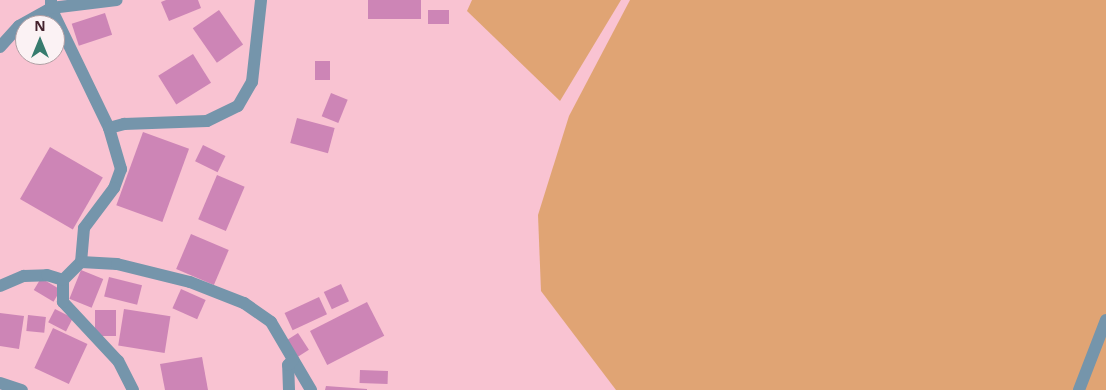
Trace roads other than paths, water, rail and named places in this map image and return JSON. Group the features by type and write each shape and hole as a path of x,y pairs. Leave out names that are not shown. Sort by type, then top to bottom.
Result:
{"street":[{"path":"0,47 19,26 51,4 117,0"},
{"path":"109,128 124,124 207,121 238,106 252,82 261,0"},
{"path":"51,4 109,128 121,169 114,188 84,228 81,262 63,280 63,302 118,362 133,390"},
{"path":"81,262 118,264 190,282 244,303 271,322 311,390"},
{"path":"0,286 24,276 47,275 63,280"},
{"path":"1078,390 1106,320"},
{"path":"288,390 288,365 293,360"},
{"path":"0,383 22,390"}]}
